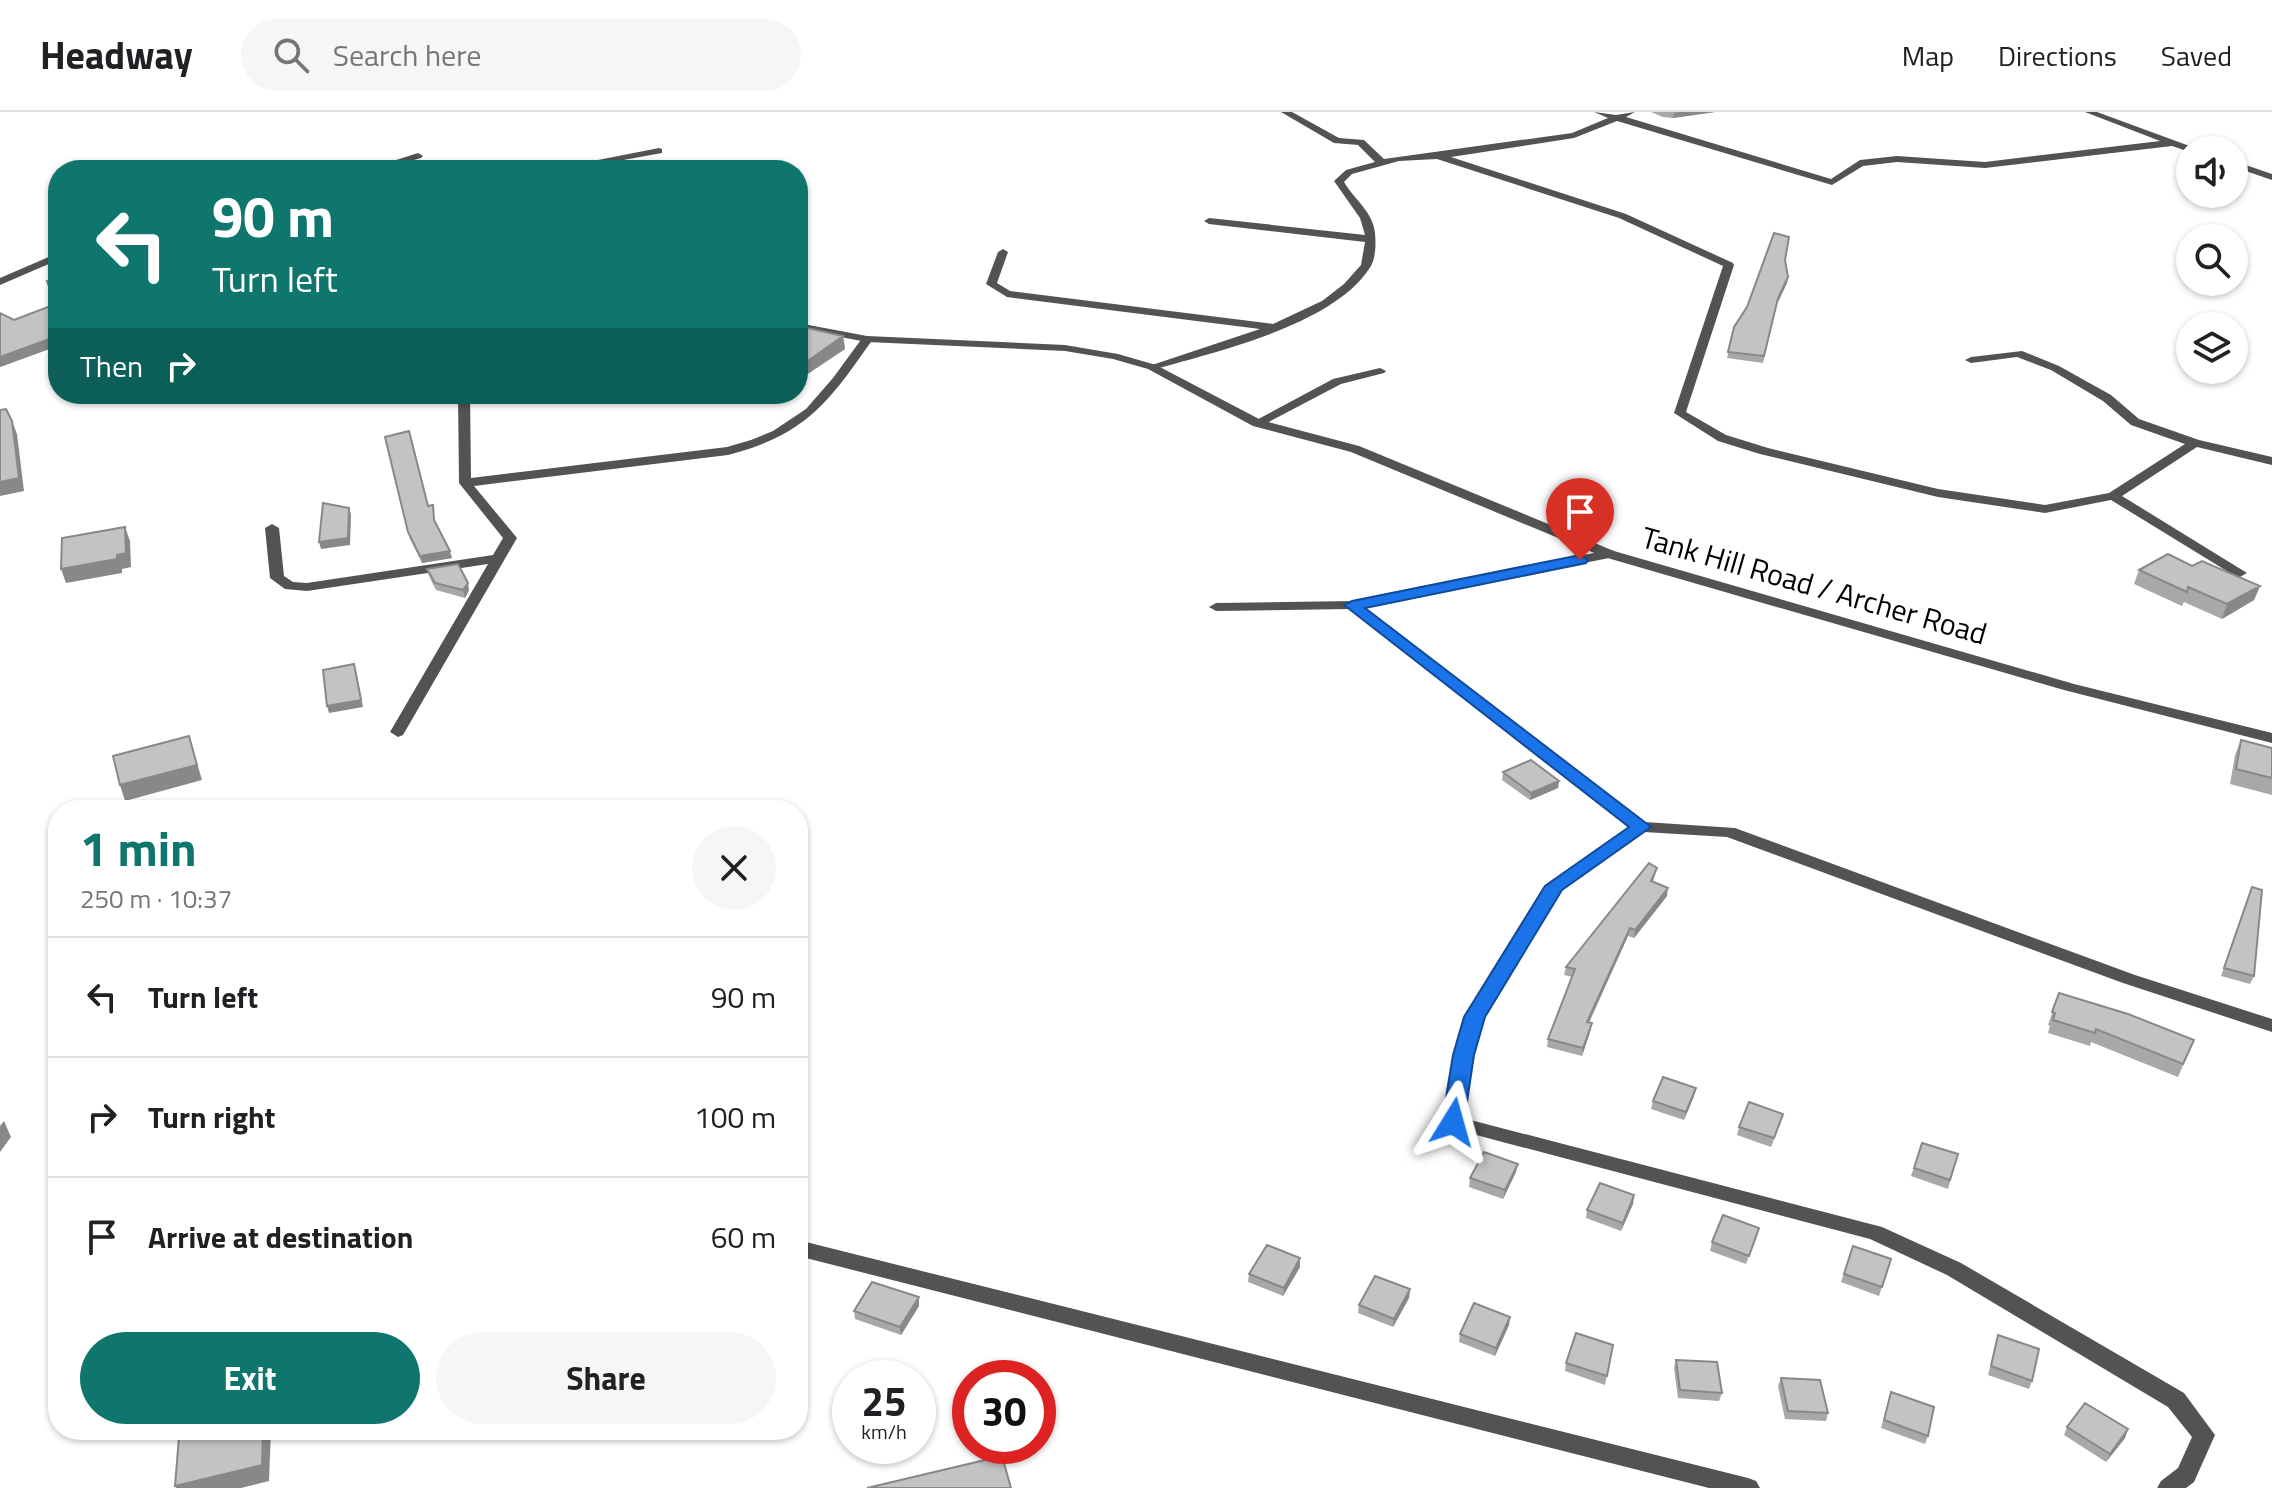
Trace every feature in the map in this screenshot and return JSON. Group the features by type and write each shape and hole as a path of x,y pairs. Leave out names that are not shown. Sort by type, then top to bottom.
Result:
{"street":[{"path":"1285,112 1337,141 1361,142 1382,163"},
{"path":"1598,112 1832,182 1860,163 1885,160 1985,165 2112,153 2171,143"},
{"path":"1152,367 1275,328 1341,293 1367,266 1370,239 1370,228 1364,214 1339,181 1349,172 1398,158 1438,156 1574,135 1631,112"},
{"path":"2089,112 2176,145"},
{"path":"608,160 659,151"},
{"path":"404,160 418,156"},
{"path":"1438,156 1620,213 1680,238 1729,265 1680,413 1722,438 1938,493 2001,505 2045,509 2113,496 2195,443"},
{"path":"2248,169 2272,177"},
{"path":"1209,221 1370,239"},
{"path":"1003,252 991,284 1007,294 1275,328"},
{"path":"0,282 48,260"},
{"name":"Tank Hill Road / Archer Road","path":"808,328 867,339 1065,348 1114,356 1152,367 1257,423 1355,449 1609,554 2069,687 2272,738"},
{"path":"465,483 728,451 758,443 790,430 818,407 867,339"},
{"path":"1971,360 2018,353 2055,368 2107,398 2135,422 2195,443 2272,461"},
{"path":"1257,423 1337,381 1380,371"},
{"path":"398,732 510,538 465,483 464,404"},
{"path":"2113,496 2240,573"},
{"path":"272,528 277,578 290,586 330,585 500,558"},
{"path":"1216,607 1352,605 1609,554"},
{"path":"1352,605 1641,827 1729,832 2129,979 2272,1026"},
{"path":"1641,827 1555,886 1474,1017 1463,1055 1453,1122 1875,1233 1954,1269 2176,1400 2204,1435 2186,1475 2169,1488"},
{"path":"808,1251 1748,1488"}],"building":[{"path":"1774,233 1789,237 1785,260 1788,277 1778,298 1764,356 1728,352 1734,327 1747,307"},
{"path":"48,307 48,339 0,357 0,313 14,320"},
{"path":"808,328 843,336 808,361"},
{"path":"6,409 12,421 19,478 0,482 0,410"},
{"path":"409,431 428,506 433,505 434,520 450,551 420,556 408,532 385,437"},
{"path":"323,503 349,508 348,538 319,542"},
{"path":"125,527 126,553 117,555 117,559 61,569 62,538"},
{"path":"2168,554 2192,566 2202,561 2260,586 2227,604 2188,587 2187,592 2139,570"},
{"path":"458,564 468,583 463,590 435,583 427,569"},
{"path":"354,664 361,700 327,706 323,670"},
{"path":"189,736 197,765 120,785 113,756"},
{"path":"2241,740 2272,748 2272,778 2236,769"},
{"path":"1531,760 1559,781 1531,793 1503,772"},
{"path":"1649,863 1657,868 1651,881 1668,888 1635,930 1630,928 1587,1022 1592,1023 1583,1048 1548,1039 1575,969 1566,967"},
{"path":"2252,887 2262,890 2254,976 2224,968"},
{"path":"2059,993 2128,1014 2194,1040 2183,1064 2096,1029 2095,1033 2053,1020 2055,1013 2052,1012"},
{"path":"1663,1077 1696,1088 1686,1112 1653,1101"},
{"path":"1749,1102 1783,1114 1774,1138 1739,1127"},
{"path":"1922,1143 1958,1154 1950,1180 1914,1168"},
{"path":"1484,1152 1518,1164 1505,1190 1470,1178"},
{"path":"1600,1183 1634,1195 1623,1223 1587,1210"},
{"path":"1723,1215 1759,1228 1749,1256 1712,1242"},
{"path":"1267,1245 1300,1258 1284,1288 1249,1274"},
{"path":"1853,1246 1891,1259 1882,1287 1844,1274"},
{"path":"1375,1276 1410,1289 1394,1319 1359,1305"},
{"path":"872,1282 919,1297 900,1327 854,1311"},
{"path":"1474,1303 1510,1317 1496,1348 1460,1334"},
{"path":"1576,1333 1613,1345 1607,1376 1566,1363"},
{"path":"1998,1335 2039,1349 2032,1381 1991,1366"},
{"path":"1676,1360 1717,1362 1722,1393 1680,1390"},
{"path":"1781,1378 1820,1380 1828,1413 1788,1411"},
{"path":"1891,1392 1934,1407 1928,1436 1884,1420"},
{"path":"2085,1403 2128,1429 2110,1454 2067,1427"},
{"path":"179,1440 263,1440 262,1465 175,1486"},
{"path":"968,1464 1004,1464 1011,1488 867,1488"}],"route":[{"path":"1453,1122 1463,1055 1474,1017 1555,886 1641,827 1352,605 1580,560"}]}
